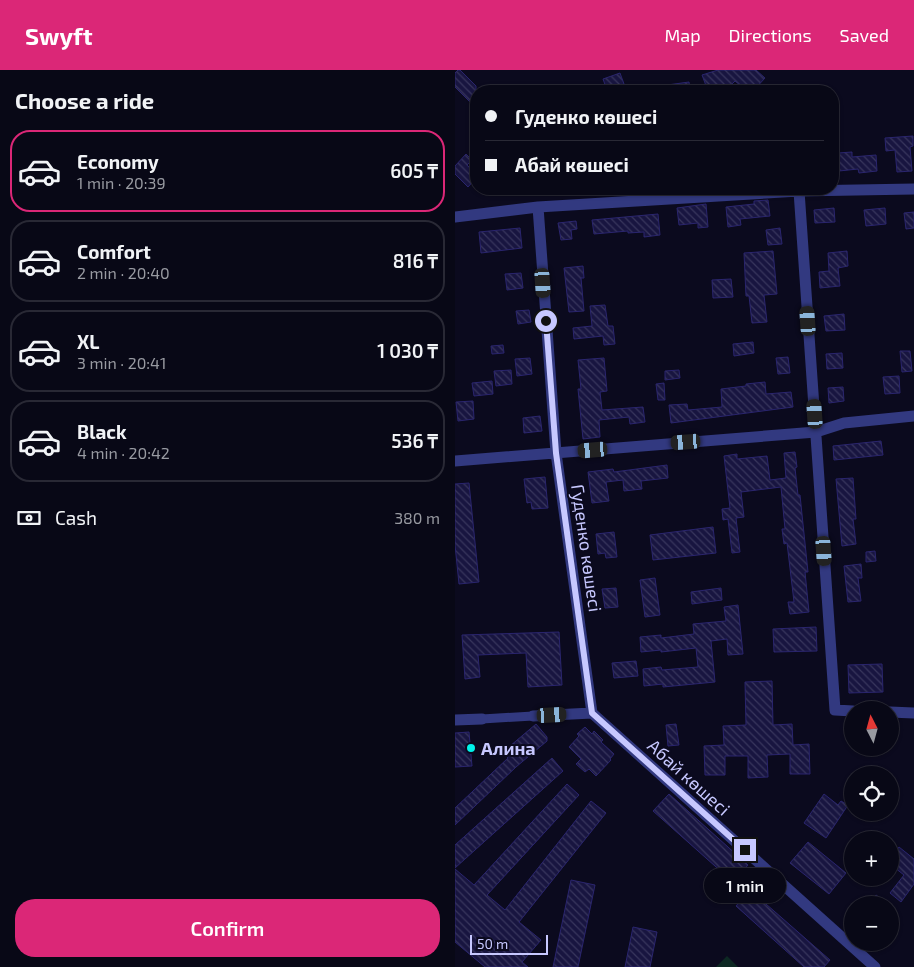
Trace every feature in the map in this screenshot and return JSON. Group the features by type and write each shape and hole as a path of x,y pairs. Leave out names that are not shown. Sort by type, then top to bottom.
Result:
{"street":[{"path":"839,190 914,189"},
{"path":"455,217 538,208 738,195"},
{"path":"799,195 835,710 844,710"},
{"name":"Гуденко көшесі","path":"538,208 556,453 592,713"},
{"path":"455,461 816,432 844,423 914,416"},
{"path":"899,712 914,712"},
{"path":"455,720 592,713"},
{"name":"Абай көшесі","path":"592,713 875,967"}],"green space":[{"path":"727,956 738,967 716,967"}],"building":[{"path":"460,70 475,85 470,85 470,102 455,87 455,73"},
{"path":"718,70 756,70 765,78 759,85 740,85 735,81 731,85 706,85 702,75"},
{"path":"620,73 624,84 605,85 603,79"},
{"path":"689,82 689,85 667,85"},
{"path":"913,136 913,146 910,147 912,171 897,172 895,150 886,151 885,138"},
{"path":"852,152 852,157 876,155 877,171 859,173 858,169 839,171 839,153"},
{"path":"466,154 470,158 470,162 467,165 470,168 470,185 468,187 455,174 455,166"},
{"path":"768,200 770,216 740,219 741,225 728,227 726,207 754,204 754,201"},
{"path":"706,204 708,227 698,228 698,223 679,225 677,208"},
{"path":"834,208 835,222 815,223 814,210"},
{"path":"885,208 886,224 866,226 864,210"},
{"path":"914,212 914,228 906,229 904,213"},
{"path":"658,214 660,235 644,237 644,232 628,233 628,231 594,234 592,220"},
{"path":"576,221 577,229 571,230 572,239 561,240 558,223"},
{"path":"520,228 522,248 481,253 479,232"},
{"path":"780,228 782,244 768,245 766,230"},
{"path":"773,251 777,294 764,295 767,322 752,323 749,296 746,296 744,253"},
{"path":"847,251 848,266 838,268 840,286 820,288 819,272 829,271 828,253"},
{"path":"583,266 584,278 581,278 584,311 569,312 564,268"},
{"path":"521,273 523,288 507,290 505,274"},
{"path":"731,279 733,297 713,298 712,280"},
{"path":"605,305 608,326 613,326 615,344 604,345 603,336 574,339 573,328 592,326 590,306"},
{"path":"529,310 531,322 518,324 516,311"},
{"path":"844,314 845,330 826,331 824,316"},
{"path":"753,342 754,353 734,356 733,344"},
{"path":"503,345 504,353 492,354 491,346"},
{"path":"900,351 910,351 912,371 902,372"},
{"path":"842,353 843,368 827,369 826,354"},
{"path":"788,357 790,373 778,374 776,358"},
{"path":"530,358 532,374 517,376 515,359"},
{"path":"604,358 607,391 600,392 602,410 643,407 645,422 630,424 629,417 599,420 600,437 583,439 578,389 581,389 578,360"},
{"path":"511,370 512,384 496,386 494,371"},
{"path":"679,370 680,378 665,380 665,371"},
{"path":"899,376 900,393 885,394 883,377"},
{"path":"492,381 493,394 474,396 472,383"},
{"path":"765,382 766,394 791,392 793,407 671,423 669,405 687,404 688,410 722,407 721,389"},
{"path":"664,383 665,400 658,400 656,384"},
{"path":"843,387 844,401 829,403 828,388"},
{"path":"473,401 474,419 458,421 456,402"},
{"path":"540,416 542,431 524,433 523,418"},
{"path":"881,441 883,455 834,460 833,446"},
{"path":"795,452 797,467 795,468 798,495 800,495 808,572 805,572 809,612 790,614 788,602 794,602 787,543 784,544 782,529 785,529 781,487 741,492 744,517 736,518 740,552 732,553 728,519 723,520 722,509 730,508 724,456 737,454 737,459 767,456 770,480 786,478 784,453"},
{"path":"667,465 668,478 641,481 642,489 624,491 623,480 606,482 609,501 592,503 588,472 613,469 614,472"},
{"path":"545,477 548,508 532,509 531,502 527,503 524,479"},
{"path":"853,478 856,519 853,519 856,544 842,546 836,479"},
{"path":"469,483 479,582 459,584 455,545 455,484"},
{"path":"713,527 716,553 653,560 650,535"},
{"path":"614,532 617,557 606,558 605,553 598,554 596,534"},
{"path":"875,551 876,561 866,562 866,552"},
{"path":"861,564 862,578 858,578 861,601 848,602 844,566"},
{"path":"655,578 660,615 645,617 640,580"},
{"path":"616,588 618,607 605,608 602,589"},
{"path":"721,588 722,600 692,604 691,592"},
{"path":"738,605 743,654 728,655 727,639 711,641 715,682 663,687 663,684 644,686 643,669 661,667 662,670 698,667 696,648 641,652 640,637 661,635 661,638 694,634 693,624 726,621 724,607"},
{"path":"816,627 817,651 774,652 773,629"},
{"path":"559,632 562,685 528,687 526,653 478,655 480,677 465,679 462,635"},
{"path":"636,661 638,676 614,678 612,663"},
{"path":"882,664 883,692 849,693 848,665"},
{"path":"772,681 773,725 792,724 793,745 809,744 810,774 790,774 790,754 767,755 768,777 748,778 748,756 725,756 725,775 705,775 704,746 724,745 723,726 746,725 745,682"},
{"path":"536,724 547,737 547,741 516,767 455,825 455,808 508,758 503,752"},
{"path":"676,724 679,745 668,746 666,725"},
{"path":"585,727 592,734 594,731 603,740 601,742 614,754 596,776 589,769 585,772 576,764 581,759 569,747 579,736 577,734"},
{"path":"469,732 472,766 455,767 455,733"},
{"path":"552,758 563,771 455,868 455,845"},
{"path":"567,784 579,795 487,895 505,910 591,801 606,813 519,922 541,940 522,962 528,967 485,967 455,942 455,869 474,885"},
{"path":"669,794 748,865 733,882 653,811"},
{"path":"824,794 838,805 841,801 844,803 844,811 826,838 804,823"},
{"path":"808,842 844,871 844,875 829,894 790,863"},
{"path":"899,847 914,859 914,884 901,902 899,896 894,896 890,893 895,886 899,886 899,881 904,875 899,871"},
{"path":"571,880 595,885 578,967 553,967"},
{"path":"750,890 830,960 824,967 804,967 736,906"},
{"path":"633,927 657,932 650,967 625,967"}],"place":[{"name":"Алина","path":"471,748"}],"route":[{"path":"546,321 556,453 592,713 745,850"}]}
